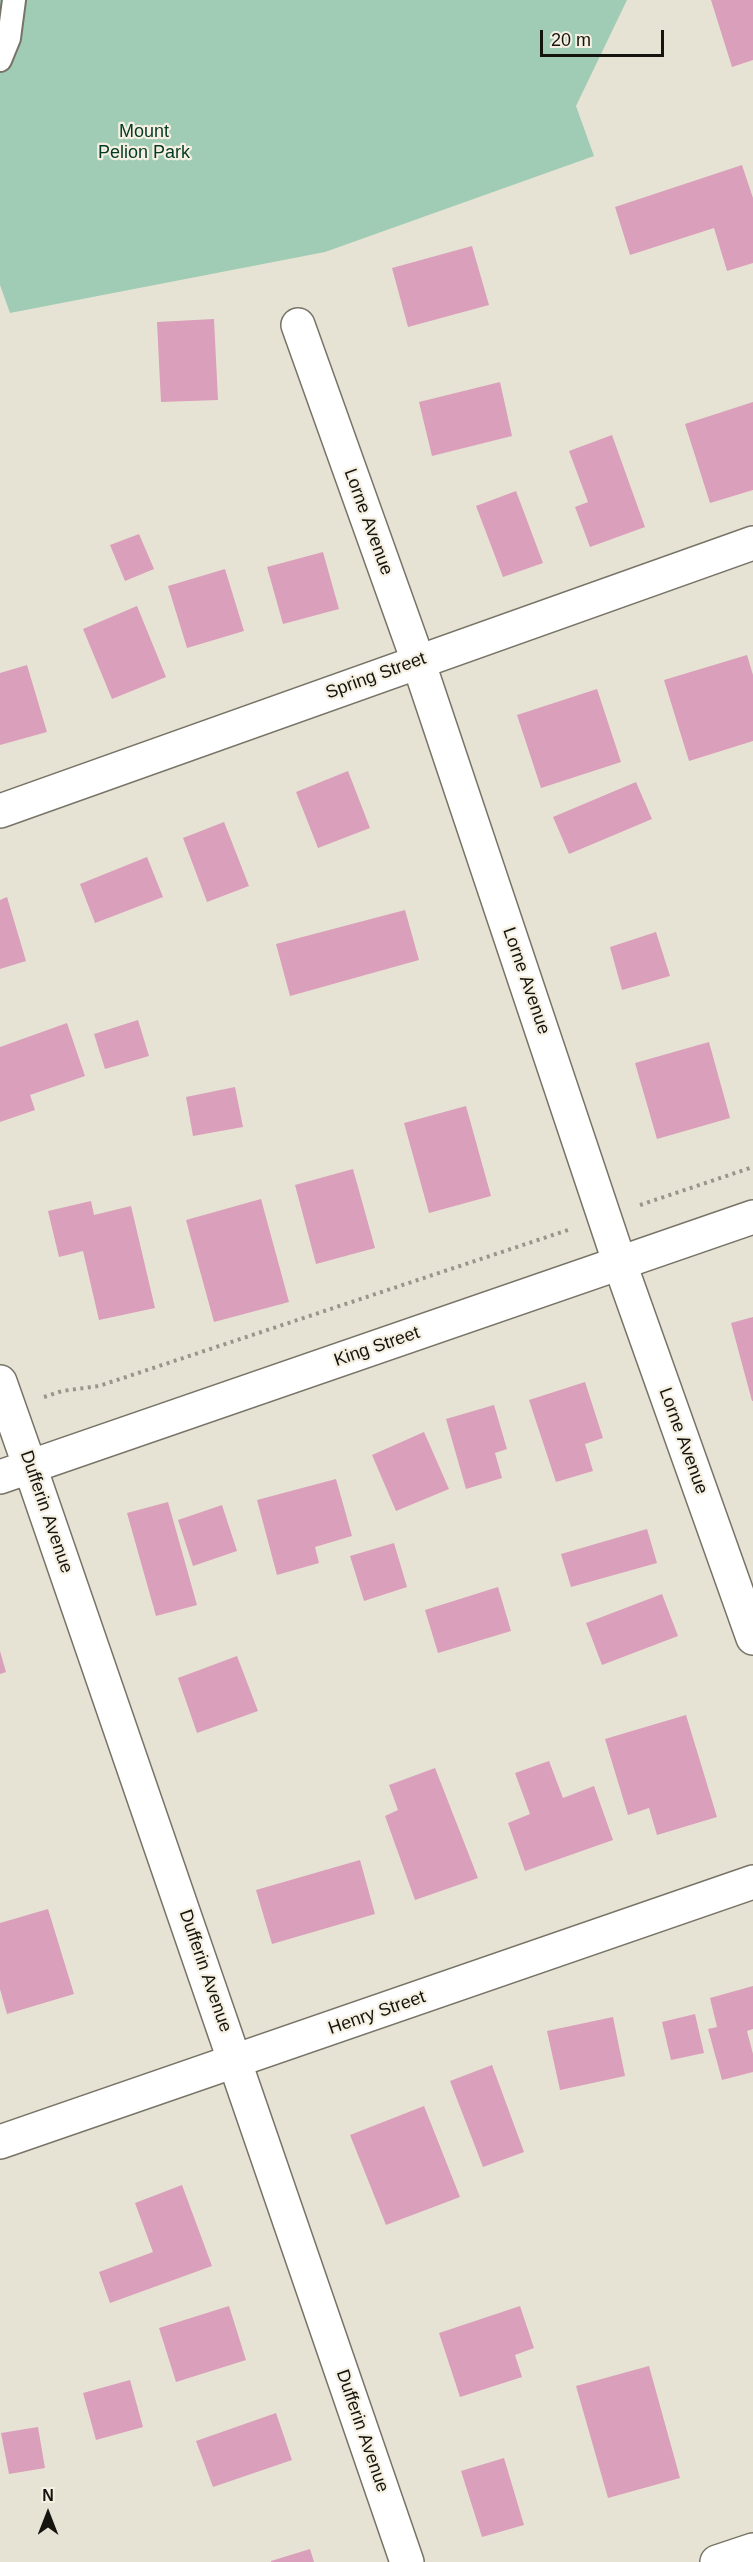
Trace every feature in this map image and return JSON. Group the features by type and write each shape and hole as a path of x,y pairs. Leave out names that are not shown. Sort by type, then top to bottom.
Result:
{"street":[{"name":"Lorne Avenue","path":"298,325 418,661 621,1264 753,1638"},
{"name":"Spring Street","path":"0,811 753,543"},
{"name":"King Street","path":"15,1472 753,1217"},
{"name":"Dufferin Avenue","path":"5,1395 15,1472 236,2062 407,2562"},
{"name":"Henry Street","path":"0,2142 753,1882"},
{"path":"717,2562 753,2550"}],"lane":[{"path":"0,60 9,38 14,0"}],"path":[{"path":"5,1395 75,1391 110,1382 753,1167"}],"green space":[{"name":"Mount Pelion Park","path":"0,0 627,0 576,106 594,156 325,252 10,313 0,285"}],"building":[{"path":"711,0 753,0 753,60 732,67"},
{"path":"742,165 753,198 753,263 727,271 714,228 630,255 615,207"},
{"path":"472,246 489,305 408,327 392,268"},
{"path":"214,319 218,400 161,402 157,322"},
{"path":"500,382 512,436 432,456 419,402"},
{"path":"753,402 753,490 710,503 685,424"},
{"path":"612,435 645,527 590,547 575,507 588,502 569,451"},
{"path":"516,491 543,563 503,577 476,506"},
{"path":"139,534 154,569 125,581 110,545"},
{"path":"323,552 339,609 283,624 267,567"},
{"path":"225,569 244,631 187,648 168,586"},
{"path":"137,606 166,677 112,699 83,629"},
{"path":"747,655 753,675 753,741 689,761 664,680"},
{"path":"27,665 47,732 0,745 0,673"},
{"path":"597,689 621,762 541,788 517,715"},
{"path":"348,771 370,828 318,848 296,792"},
{"path":"636,782 652,819 569,854 553,817"},
{"path":"224,822 249,886 207,902 183,838"},
{"path":"147,857 163,897 95,923 80,884"},
{"path":"7,897 26,961 0,969 0,900"},
{"path":"405,910 419,960 290,996 276,944"},
{"path":"656,932 670,976 622,990 610,947"},
{"path":"138,1020 149,1056 105,1069 94,1034"},
{"path":"67,1023 85,1076 30,1095 35,1110 0,1122 0,1047"},
{"path":"709,1042 730,1118 657,1139 635,1063"},
{"path":"235,1087 243,1127 193,1136 186,1097"},
{"path":"466,1106 491,1196 429,1213 404,1123"},
{"path":"353,1169 375,1248 316,1264 295,1185"},
{"path":"261,1199 289,1302 214,1322 186,1220"},
{"path":"91,1201 94,1215 131,1206 155,1308 99,1320 83,1251 59,1257 48,1211"},
{"path":"753,1317 753,1401 752,1401 731,1323"},
{"path":"585,1382 603,1438 585,1444 593,1471 556,1482 529,1400"},
{"path":"494,1405 507,1449 495,1453 502,1478 466,1489 446,1419"},
{"path":"424,1432 449,1489 396,1511 372,1455"},
{"path":"336,1479 352,1536 315,1547 319,1563 277,1575 257,1500"},
{"path":"168,1502 197,1605 156,1616 127,1513"},
{"path":"222,1505 237,1551 193,1566 178,1520"},
{"path":"647,1529 657,1563 571,1587 561,1554"},
{"path":"394,1543 407,1587 364,1601 350,1556"},
{"path":"498,1587 511,1631 438,1653 425,1610"},
{"path":"662,1594 678,1636 602,1665 586,1623"},
{"path":"0,1651 6,1672 0,1674"},
{"path":"237,1656 258,1711 197,1733 178,1678"},
{"path":"686,1715 717,1817 657,1835 649,1808 628,1815 605,1739"},
{"path":"549,1761 563,1798 594,1786 613,1840 525,1871 508,1823 530,1814 515,1773"},
{"path":"435,1768 478,1878 415,1900 385,1816 398,1810 389,1785"},
{"path":"360,1860 375,1914 272,1944 256,1890"},
{"path":"48,1909 74,1994 7,2014 0,1989 0,1923"},
{"path":"753,1986 753,2029 747,2031 753,2054 753,2072 722,2080 708,2029 717,2027 710,1998"},
{"path":"695,2014 704,2053 671,2060 662,2022"},
{"path":"613,2017 625,2076 560,2090 547,2031"},
{"path":"492,2065 524,2152 483,2167 450,2081"},
{"path":"424,2106 460,2197 386,2225 350,2135"},
{"path":"182,2185 212,2266 110,2303 99,2272 153,2252 135,2203"},
{"path":"229,2306 246,2360 176,2382 159,2328"},
{"path":"520,2306 534,2348 515,2355 522,2377 460,2397 439,2333"},
{"path":"649,2366 680,2478 608,2498 576,2386"},
{"path":"130,2380 143,2427 96,2440 83,2393"},
{"path":"276,2413 292,2460 213,2487 196,2441"},
{"path":"38,2427 45,2468 9,2474 1,2433"},
{"path":"504,2458 524,2525 482,2537 461,2471"},
{"path":"310,2549 314,2562 271,2562 271,2561"}]}
